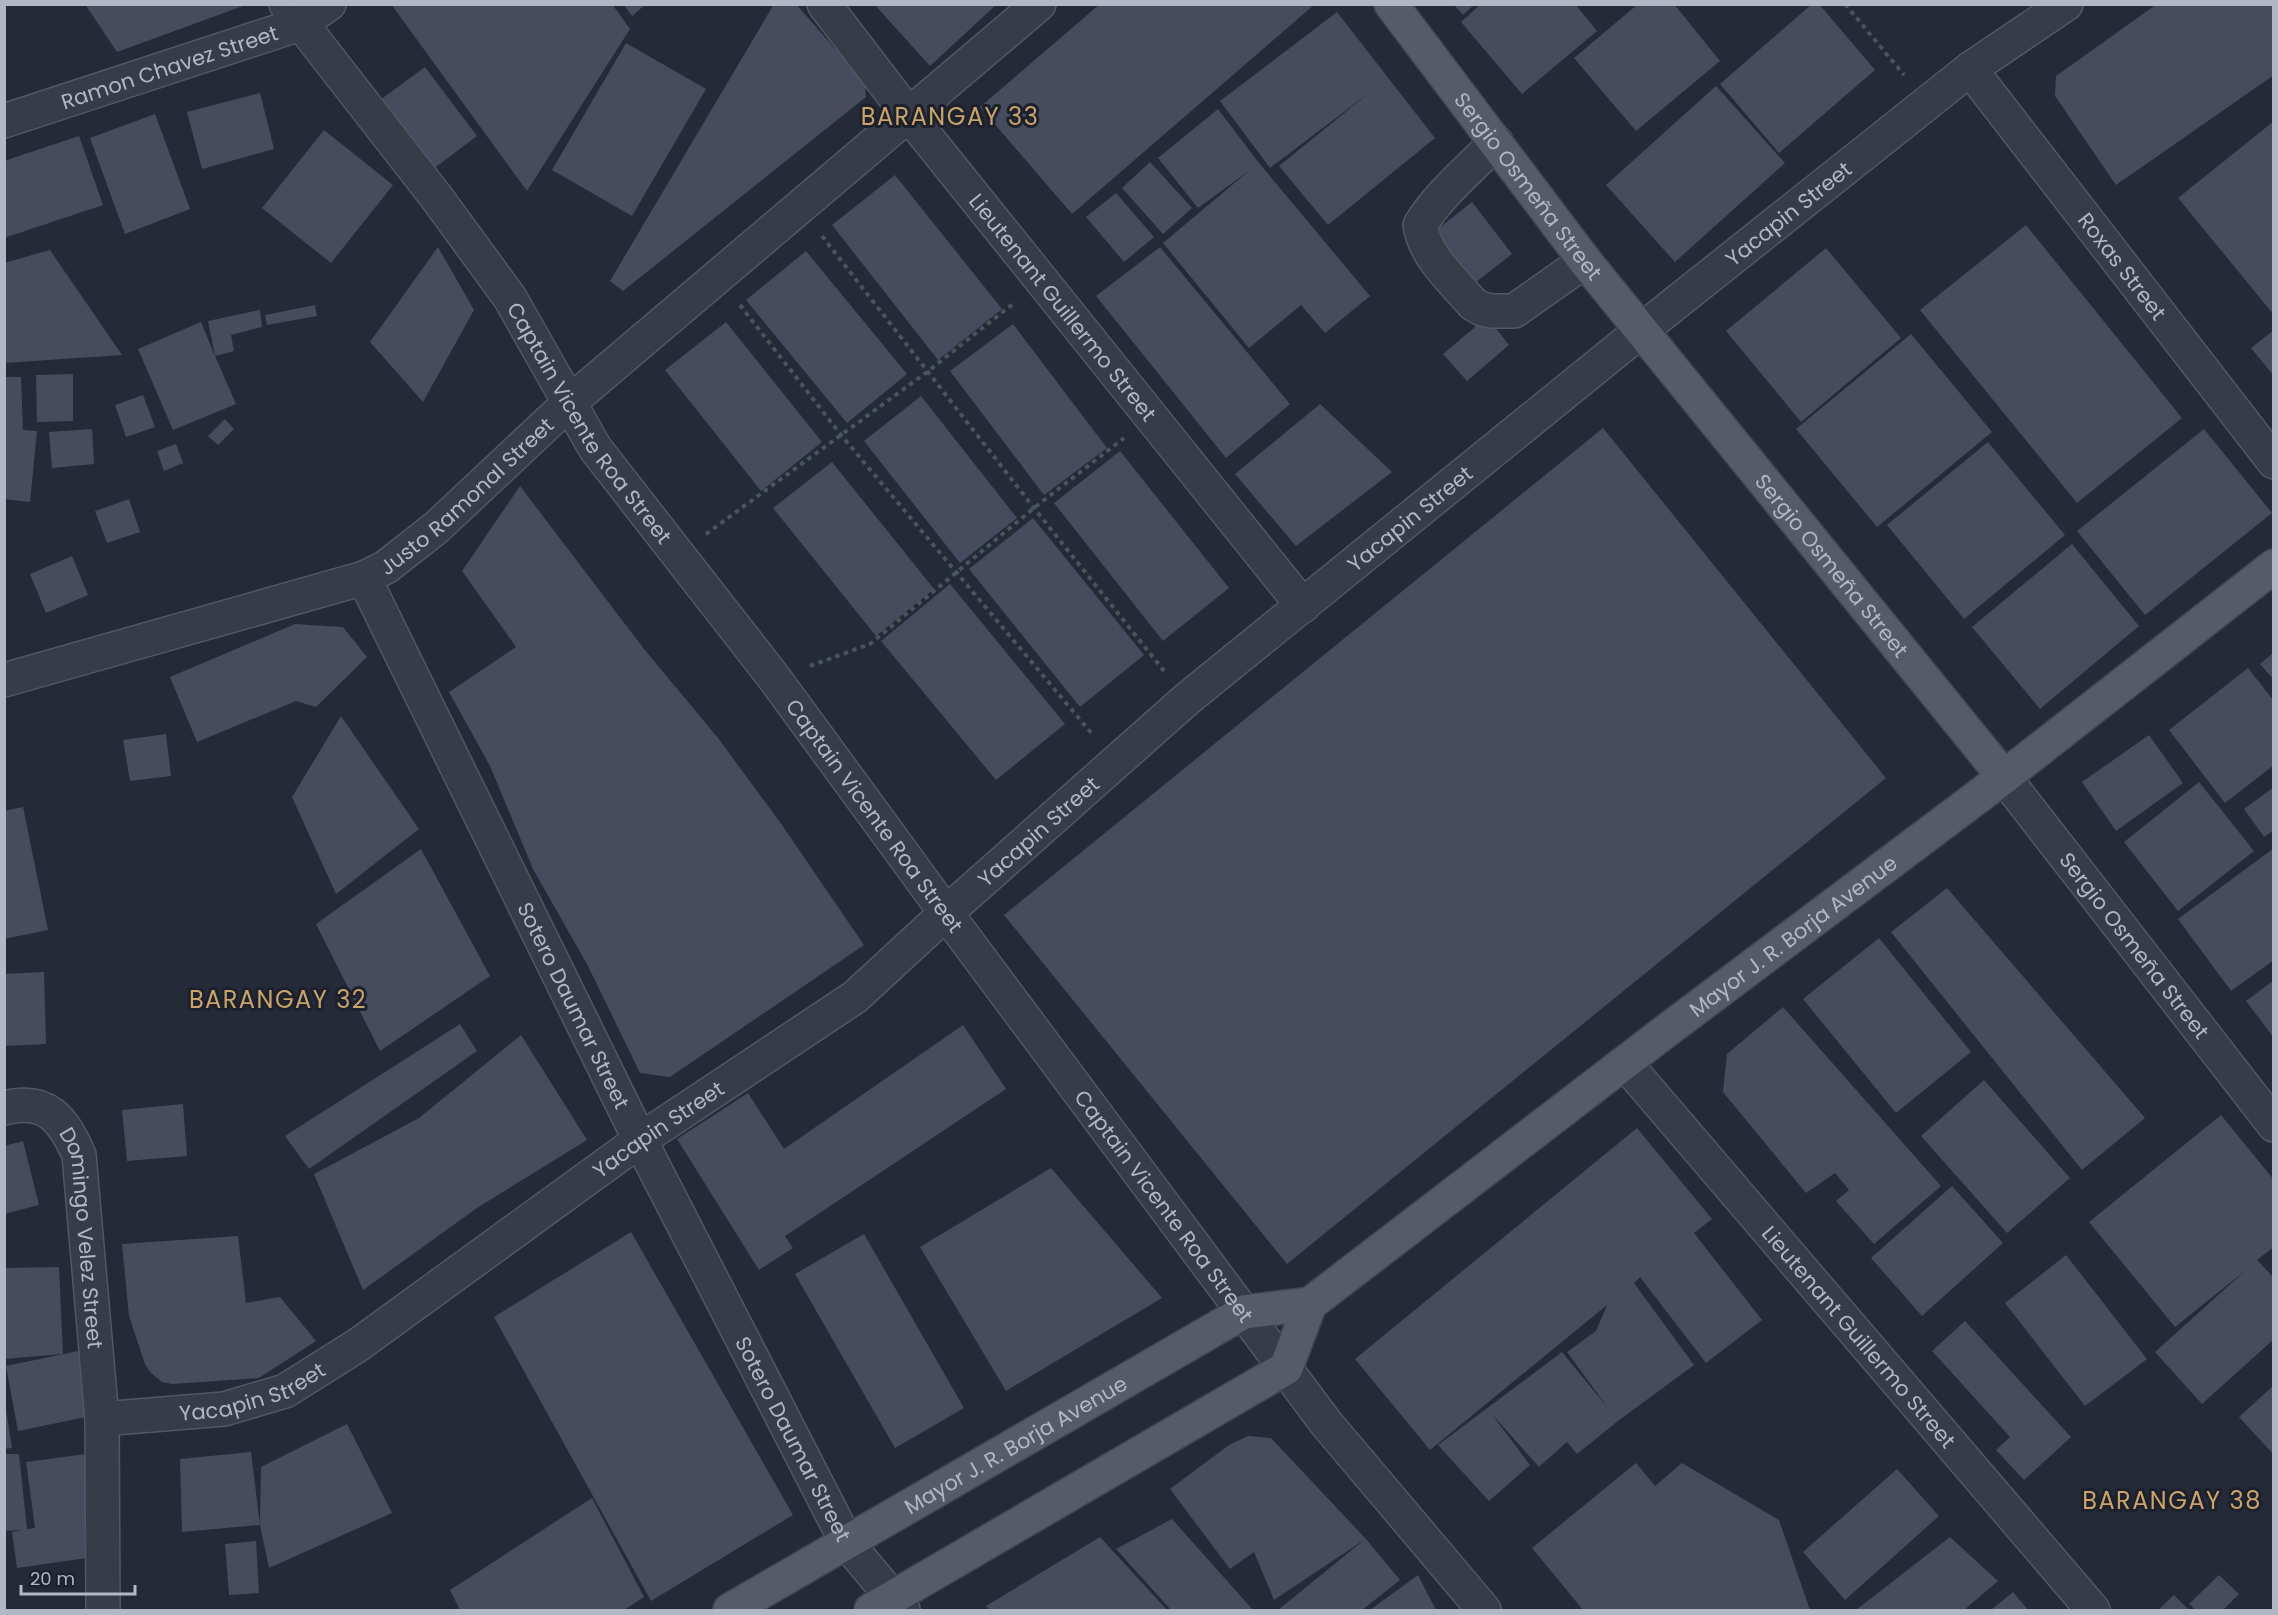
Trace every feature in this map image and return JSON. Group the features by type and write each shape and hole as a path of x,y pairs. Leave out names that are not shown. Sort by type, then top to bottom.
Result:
{"main road":[{"name":"Sergio Osmeña Street","path":"1391,4 1585,261 1643,329 2004,777"},
{"name":"Mayor J. R. Borja Avenue","path":"730,1611 1244,1312 1310,1304 2004,777 2274,566"},
{"path":"888,1606 1286,1368 1310,1304"}],"street":[{"name":"Ramon Chavez Street","path":"4,121 293,14 329,4"},
{"name":"Lieutenant Guillermo Street","path":"824,4 908,114 1303,606"},
{"name":"Justo Ramonal Street","path":"4,680 364,578 386,567 437,527 570,402 1040,4"},
{"name":"Yacapin Street","path":"102,1419 224,1409 285,1391 358,1345 640,1140 855,997 1187,699 1643,329 1970,69 2066,4"},
{"name":"Captain Vicente Roa Street","path":"293,14 437,198 510,298 595,448 775,679 946,914 1326,1423 1484,1611"},
{"name":"Roxas Street","path":"1970,69 2274,462"},
{"path":"1496,142 1447,191 1420,225 1423,242 1433,257 1473,304 1492,311 1514,311 1585,261"},
{"name":"Sotero Daumar Street","path":"364,578 640,1140 847,1543 888,1606"},
{"name":"Sergio Osmeña Street","path":"2004,777 2274,1125"},
{"name":"Lieutenant Guillermo Street","path":"1625,1063 2093,1611"},
{"name":"Domingo Velez Street","path":"4,1108 38,1105 54,1115 69,1133 79,1155 102,1419"},
{"path":"102,1419 103,1611"}],"path":[{"path":"1845,4 1928,103"},
{"path":"799,207 1034,508 1187,699"},
{"path":"717,276 841,435 954,573 1116,762"},
{"path":"679,554 927,372 1043,280"},
{"path":"775,679 870,644 1034,508 1151,418"}],"building":[{"path":"85,4 242,4 243,6 117,52"},
{"path":"391,4 612,4 630,29 527,191"},
{"path":"623,4 646,4 632,16"},
{"path":"774,4 796,4 865,83 866,97 623,291 610,281"},
{"path":"874,4 997,4 930,66"},
{"path":"1100,4 1315,4 1072,214 980,107"},
{"path":"1453,4 1475,4 1463,15"},
{"path":"1481,4 1575,4 1597,31 1522,94 1461,22"},
{"path":"1638,4 1674,4 1720,61 1636,131 1574,58"},
{"path":"1812,4 1819,4 1875,70 1779,153 1720,84"},
{"path":"2157,4 2274,4 2274,75 2116,185 2055,96 2056,76"},
{"path":"1337,12 1435,138 1328,225 1279,166 1369,93 1270,168 1220,101"},
{"path":"626,43 706,89 632,216 552,170"},
{"path":"425,67 477,136 428,173 376,103"},
{"path":"1716,86 1785,163 1675,262 1606,185"},
{"path":"260,93 274,149 202,169 187,112"},
{"path":"1218,109 1259,163 1370,296 1325,333 1301,305 1249,348 1163,243 1250,170 1198,208 1158,158"},
{"path":"155,114 190,209 125,234 90,138"},
{"path":"2274,121 2274,315 2178,198"},
{"path":"324,130 393,185 331,263 262,208"},
{"path":"79,136 103,205 4,238 4,161"},
{"path":"1150,162 1192,208 1163,234 1122,188"},
{"path":"895,175 1002,309 938,360 832,225"},
{"path":"1116,193 1154,237 1124,262 1086,217"},
{"path":"1472,202 1512,254 1453,300 1412,249"},
{"path":"2026,225 2182,418 2077,503 1920,310"},
{"path":"438,247 474,310 423,402 370,342"},
{"path":"1160,247 1290,404 1226,458 1096,296"},
{"path":"1826,248 1901,338 1801,422 1726,331"},
{"path":"50,250 122,355 4,363 4,263"},
{"path":"806,251 907,374 847,423 746,300"},
{"path":"315,305 317,316 267,325 265,315"},
{"path":"260,310 262,327 231,335 234,351 215,356 208,321"},
{"path":"1487,317 1509,345 1467,381 1443,354"},
{"path":"201,322 236,404 173,430 138,349"},
{"path":"726,322 822,442 761,491 665,370"},
{"path":"1013,324 1107,448 1044,495 950,371"},
{"path":"2274,330 2274,376 2251,348"},
{"path":"1911,334 1992,432 1877,527 1796,429"},
{"path":"73,374 73,421 37,422 36,375"},
{"path":"4,377 21,377 23,430 37,431 30,502 4,499"},
{"path":"143,395 155,427 126,437 115,405"},
{"path":"921,396 1017,518 960,563 864,441"},
{"path":"1320,404 1392,472 1296,546 1235,474"},
{"path":"225,419 234,429 218,445 208,436"},
{"path":"1603,428 1886,778 1287,1264 1004,915"},
{"path":"92,429 94,464 52,468 49,432"},
{"path":"2204,429 2272,513 2145,615 2077,531"},
{"path":"1988,442 2065,535 1964,619 1887,525"},
{"path":"176,444 183,463 164,471 157,451"},
{"path":"1120,451 1229,588 1163,641 1054,503"},
{"path":"832,462 934,589 876,636 773,508"},
{"path":"520,486 644,649 718,738 782,825 864,945 670,1077 640,1073 588,966 533,869 490,766 449,692 516,647 462,571"},
{"path":"129,499 140,532 107,543 95,511"},
{"path":"1033,518 1144,655 1080,707 969,569"},
{"path":"2072,544 2139,626 2040,709 1972,627"},
{"path":"72,556 88,595 46,613 30,574"},
{"path":"950,584 1065,724 996,780 881,641"},
{"path":"295,624 343,627 367,657 316,707 296,701 197,742 170,677"},
{"path":"2274,652 2274,680 2260,664"},
{"path":"2248,668 2274,701 2274,765 2225,803 2169,730"},
{"path":"341,716 419,829 336,894 292,797"},
{"path":"166,734 171,776 130,781 123,740"},
{"path":"2149,735 2183,783 2116,831 2082,782"},
{"path":"2199,782 2254,851 2178,911 2124,842"},
{"path":"2274,787 2274,830 2264,837 2244,809"},
{"path":"23,807 48,930 4,939 4,811"},
{"path":"2274,848 2274,960 2231,991 2178,919"},
{"path":"421,849 490,976 380,1051 316,924"},
{"path":"1947,888 2145,1118 2082,1170 1891,932"},
{"path":"1879,938 1971,1052 1896,1113 1803,999"},
{"path":"44,972 46,1044 4,1046 4,974"},
{"path":"2274,980 2274,1038 2246,1001"},
{"path":"1783,1007 1941,1186 1874,1244 1836,1201 1849,1190 1835,1173 1806,1193 1723,1092 1727,1054"},
{"path":"460,1024 477,1051 309,1169 285,1136"},
{"path":"963,1025 1006,1089 785,1236 793,1248 759,1270 677,1139 748,1093 784,1149"},
{"path":"521,1035 587,1140 477,1208 363,1290 314,1174 419,1118"},
{"path":"1984,1080 2070,1178 2007,1233 1921,1136"},
{"path":"183,1104 187,1156 127,1161 122,1110"},
{"path":"2221,1115 2274,1180 2274,1247 2257,1260 2274,1278 2274,1339 2202,1404 2155,1352 2246,1270 2175,1327 2089,1222"},
{"path":"1637,1128 1712,1219 1694,1233 1762,1320 1706,1363 1640,1277 1634,1283 1694,1365 1577,1454 1567,1442 1539,1467 1491,1413 1530,1465 1489,1501 1438,1445 1562,1352 1608,1408 1567,1352 1596,1331 1607,1305 1430,1450 1355,1359"},
{"path":"23,1141 39,1205 4,1214 4,1146"},
{"path":"1051,1168 1162,1298 1006,1391 920,1247"},
{"path":"1952,1186 2003,1243 1922,1316 1871,1258"},
{"path":"631,1232 793,1515 651,1601 494,1317"},
{"path":"864,1234 964,1408 895,1448 795,1274"},
{"path":"238,1236 246,1303 280,1297 316,1341 259,1378 172,1384 162,1382 150,1372 145,1364 129,1316 122,1244"},
{"path":"2066,1255 2147,1359 2085,1406 2005,1303"},
{"path":"59,1267 63,1354 4,1359 4,1268"},
{"path":"1965,1321 2071,1437 2024,1480 1996,1450 2010,1437 1932,1351"},
{"path":"83,1350 96,1415 18,1431 6,1366"},
{"path":"2274,1385 2274,1455 2239,1417"},
{"path":"5,1403 12,1448 5,1449"},
{"path":"347,1424 392,1513 269,1568 260,1525 261,1467"},
{"path":"1248,1436 1271,1438 1366,1539 1400,1580 1362,1610 1278,1610 1364,1540 1274,1600 1254,1552 1230,1569 1170,1489 1229,1445"},
{"path":"251,1452 260,1525 182,1532 180,1459"},
{"path":"4,1454 19,1454 27,1529 35,1528 26,1462 86,1454 101,1556 17,1568 12,1532 22,1530 4,1531"},
{"path":"1636,1463 1655,1486 1682,1463 1779,1520 1810,1610 1583,1610 1532,1548"},
{"path":"1897,1469 1939,1516 1845,1600 1803,1552"},
{"path":"592,1498 644,1597 624,1610 460,1610 450,1590"},
{"path":"1172,1519 1253,1610 1171,1610 1116,1549"},
{"path":"1100,1537 1167,1610 990,1610 986,1606"},
{"path":"1950,1537 1998,1581 1964,1610 1856,1610"},
{"path":"256,1541 259,1593 229,1595 225,1544"},
{"path":"1418,1575 1436,1610 1370,1610"},
{"path":"2219,1575 2239,1594 2223,1610 2196,1610 2189,1604"},
{"path":"2013,1592 2028,1610 1991,1610"},
{"path":"2174,1595 2189,1610 2158,1610"}],"district":[{"name":"BARANGAY 33","path":"950,116"},
{"name":"BARANGAY 32","path":"278,999"},
{"name":"BARANGAY 38","path":"2172,1500"}]}
